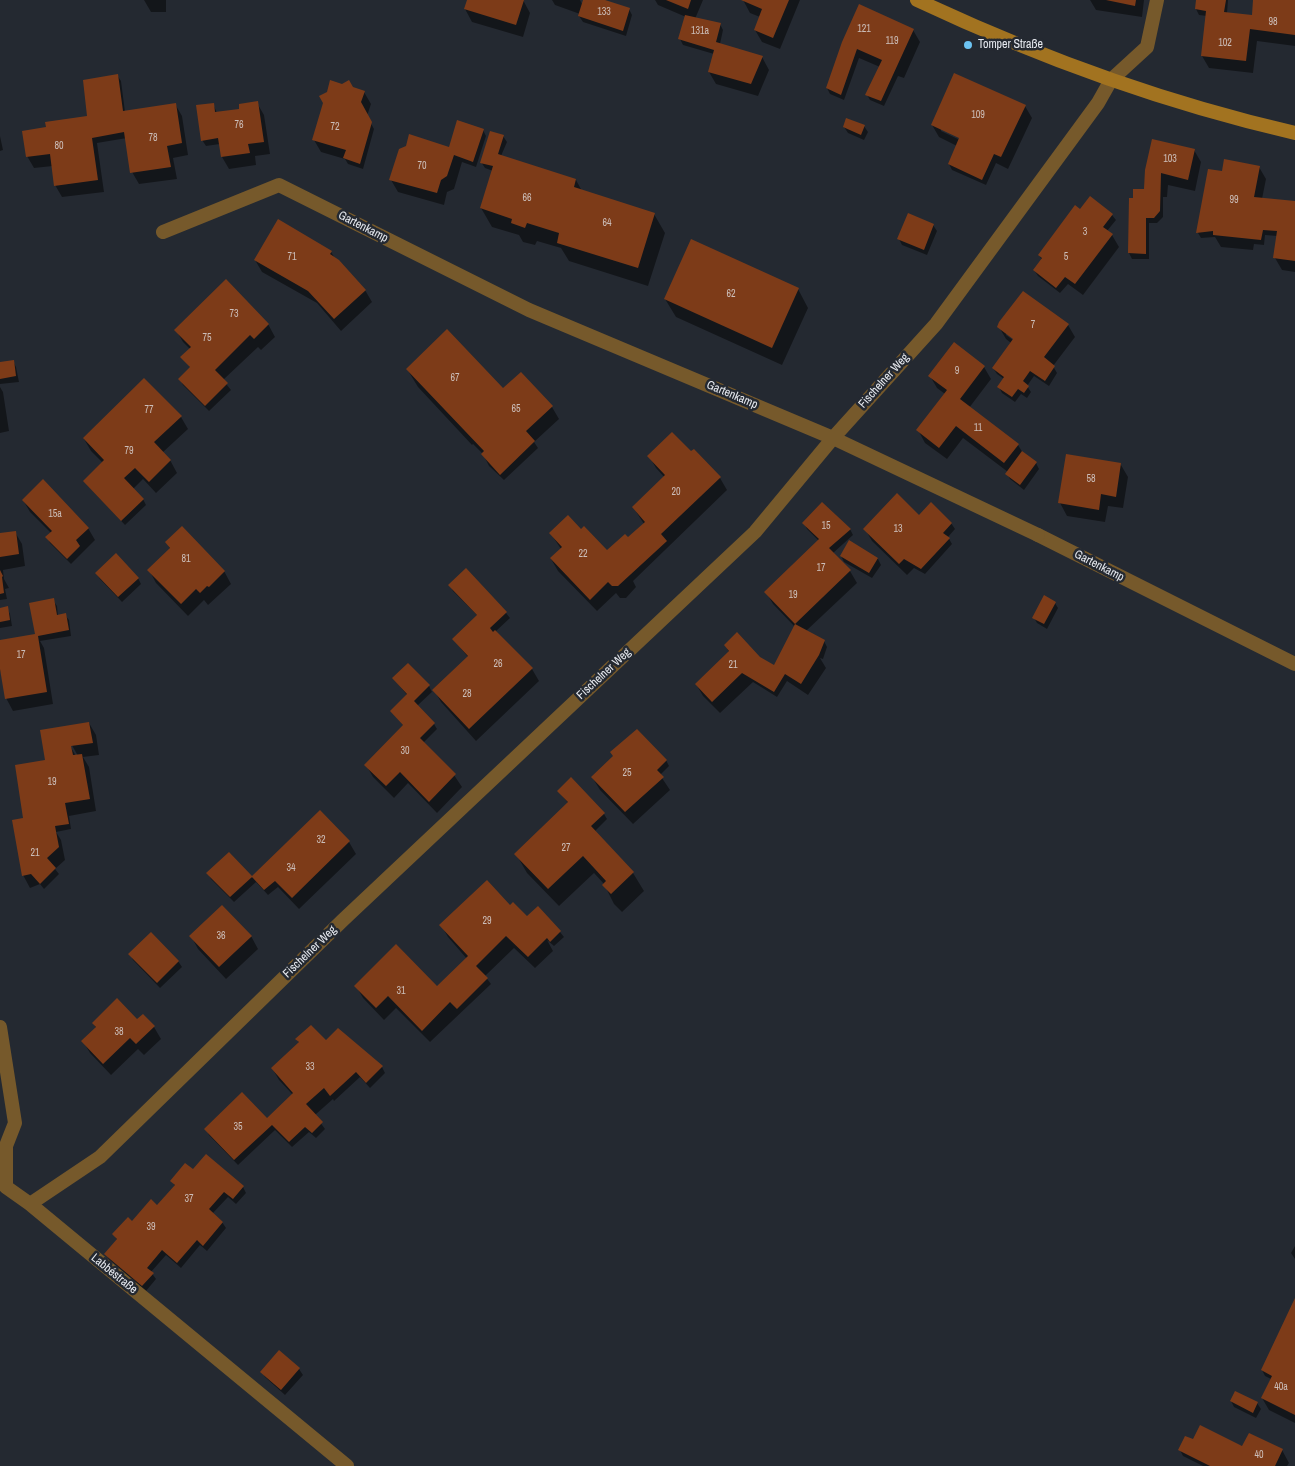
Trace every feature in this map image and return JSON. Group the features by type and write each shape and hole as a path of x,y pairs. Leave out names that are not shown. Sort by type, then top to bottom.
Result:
{"main road":[{"path":"917,0 980,30 1111,80 1232,119 1295,133"}],"street":[{"name":"Fischelner Weg","path":"30,1204 100,1157 343,920 755,532 832,438 936,324 1098,103 1111,80 1147,47 1157,0"},
{"name":"Gartenkamp","path":"163,232 279,185 529,310 832,438 1038,535 1295,664"},
{"name":"Labbéstraße","path":"0,1028 16,1123 6,1146 6,1188 30,1204 347,1466"}],"building":[{"path":"467,0 524,0 516,25 464,9"},
{"path":"583,0 605,0 630,8 623,31 578,16"},
{"path":"666,0 691,0 688,9"},
{"path":"741,0 789,0 773,38 754,30 762,9"},
{"path":"1106,0 1136,0 1135,6"},
{"path":"1196,0 1226,0 1224,12 1252,15 1253,0 1295,0 1295,35 1250,29 1246,61 1201,56 1206,11 1195,9"},
{"path":"859,4 914,29 881,101 865,95 882,60 857,49 841,95 826,88 842,42"},
{"path":"685,15 721,23 716,42 763,56 751,84 708,72 714,50 678,39"},
{"path":"954,73 1026,105 1001,157 994,154 982,180 948,164 959,138 931,125"},
{"path":"118,74 123,111 176,103 182,143 167,146 171,167 130,173 124,132 92,138 98,180 54,186 50,154 26,157 22,131 46,127 45,122 87,116 83,80"},
{"path":"330,80 342,84 349,80 353,87 365,91 361,102 372,122 360,164 343,158 346,150 312,140 323,103 319,96 327,92"},
{"path":"258,101 264,142 248,144 250,153 221,157 218,138 201,141 196,105 214,103 215,112 239,109 239,104"},
{"path":"846,118 865,125 861,135 843,127"},
{"path":"457,120 484,129 473,162 454,155 447,176 441,180 437,193 389,180 399,149 406,146 409,134 449,147"},
{"path":"490,131 504,135 498,154 576,179 574,187 655,213 638,268 557,243 559,233 527,223 525,228 511,223 512,219 480,208 493,166 480,163"},
{"path":"1152,139 1195,149 1188,180 1161,173 1160,211 1154,218 1146,218 1146,254 1128,253 1129,198 1133,198 1133,189 1144,189 1145,170"},
{"path":"1224,159 1260,166 1254,197 1295,201 1295,261 1273,258 1277,231 1263,230 1261,240 1213,235 1213,231 1196,233 1208,169 1222,171"},
{"path":"1090,196 1113,214 1103,227 1113,234 1075,284 1065,277 1056,288 1033,270 1042,258 1038,255 1075,205 1080,209"},
{"path":"908,213 934,224 924,250 897,239"},
{"path":"278,219 332,251 330,254 339,260 366,290 334,319 308,291 254,260"},
{"path":"691,239 799,288 772,348 664,299"},
{"path":"226,279 269,324 254,339 250,335 215,370 228,383 205,406 178,379 190,367 180,357 191,347 174,330"},
{"path":"1023,291 1069,324 1044,357 1055,366 1045,381 1030,371 1023,381 1029,386 1024,393 1018,389 1012,397 997,387 1004,377 992,368 1013,339 997,327 999,322"},
{"path":"447,329 503,388 521,372 553,406 526,431 535,441 500,475 481,454 484,451 406,369"},
{"path":"954,342 985,366 960,399 1019,444 1004,463 956,426 939,448 916,430 947,390 928,376"},
{"path":"14,360 16,376 0,379 0,362"},
{"path":"144,378 182,416 154,442 171,460 149,482 135,468 124,478 144,499 121,521 83,481 104,460 83,438"},
{"path":"672,432 691,451 694,449 721,477 661,534 667,541 618,586 612,586 608,582 590,600 550,558 562,547 549,533 568,515 581,529 584,526 607,550 625,534 628,537 645,522 632,507 665,475 647,456"},
{"path":"1022,451 1037,462 1020,485 1005,474"},
{"path":"1066,454 1121,463 1116,497 1101,494 1099,510 1058,503"},
{"path":"43,479 89,528 76,540 80,546 67,559 45,537 52,531 22,500"},
{"path":"897,493 919,515 931,502 952,523 943,533 950,538 921,569 904,559 899,564 863,529"},
{"path":"822,502 851,529 829,548 851,570 795,624 764,592 819,539 802,523"},
{"path":"182,526 225,571 209,587 207,586 200,593 196,589 181,604 147,570 170,548 165,542"},
{"path":"16,531 19,554 0,557 0,533"},
{"path":"849,540 878,558 869,573 840,556"},
{"path":"116,553 139,578 118,597 95,573"},
{"path":"466,568 507,612 490,628 493,632 495,630 533,668 469,729 432,690 468,656 452,639 477,615 448,585"},
{"path":"0,570 3,576 4,593 0,594"},
{"path":"1044,595 1056,602 1044,624 1032,618"},
{"path":"54,598 57,615 66,613 69,630 38,636 47,692 5,699 0,669 0,640 35,634 29,603"},
{"path":"8,606 10,620 0,622 0,608"},
{"path":"795,624 825,640 819,655 801,684 785,674 774,692 742,673 712,702 695,684 729,651 724,645 737,632 760,657 774,665"},
{"path":"408,663 430,685 414,701 435,723 420,738 456,774 429,802 400,772 386,786 364,765 403,725 390,711 407,694 392,678"},
{"path":"89,722 93,743 71,746 73,755 82,754 90,799 65,803 69,824 55,826 59,847 47,858 56,868 40,884 31,874 22,876 12,820 23,818 15,765 45,760 40,730"},
{"path":"637,729 667,760 657,770 664,777 625,812 591,777 613,756 610,752"},
{"path":"571,777 605,813 591,826 634,872 611,894 602,885 606,881 583,856 548,889 514,854 568,802 557,791"},
{"path":"320,810 350,841 292,898 275,881 264,890 252,877 230,897 206,873 229,852 252,876"},
{"path":"487,880 510,905 513,902 527,916 538,906 561,931 550,942 547,938 528,957 506,936 476,966 488,978 457,1009 450,1002 422,1031 388,996 376,1008 354,986 396,944 437,986 468,956 439,925"},
{"path":"222,905 252,936 219,967 189,936"},
{"path":"151,932 179,961 157,983 128,954"},
{"path":"117,998 137,1019 143,1014 155,1026 136,1044 130,1038 103,1064 81,1041 96,1027 92,1023"},
{"path":"311,1025 326,1040 338,1028 383,1066 366,1083 356,1072 330,1096 324,1088 306,1104 323,1122 312,1133 305,1127 289,1142 272,1125 234,1160 204,1129 242,1092 267,1118 293,1093 271,1068 299,1042 295,1039"},
{"path":"206,1154 244,1186 233,1199 224,1192 209,1209 223,1222 203,1246 197,1240 177,1263 162,1250 147,1268 154,1273 142,1286 104,1254 117,1239 112,1234 128,1217 132,1221 151,1199 157,1205 175,1185 170,1181 185,1163 193,1169"},
{"path":"1295,1298 1295,1415 1261,1398 1272,1376 1261,1370"},
{"path":"279,1350 300,1368 281,1390 260,1372"},
{"path":"1235,1391 1258,1402 1253,1413 1230,1401"},
{"path":"1200,1425 1242,1446 1249,1433 1283,1449 1275,1466 1210,1466 1178,1450 1185,1436 1193,1439"}],"place":[{"name":"Tomper Straße","path":"968,45"}]}
